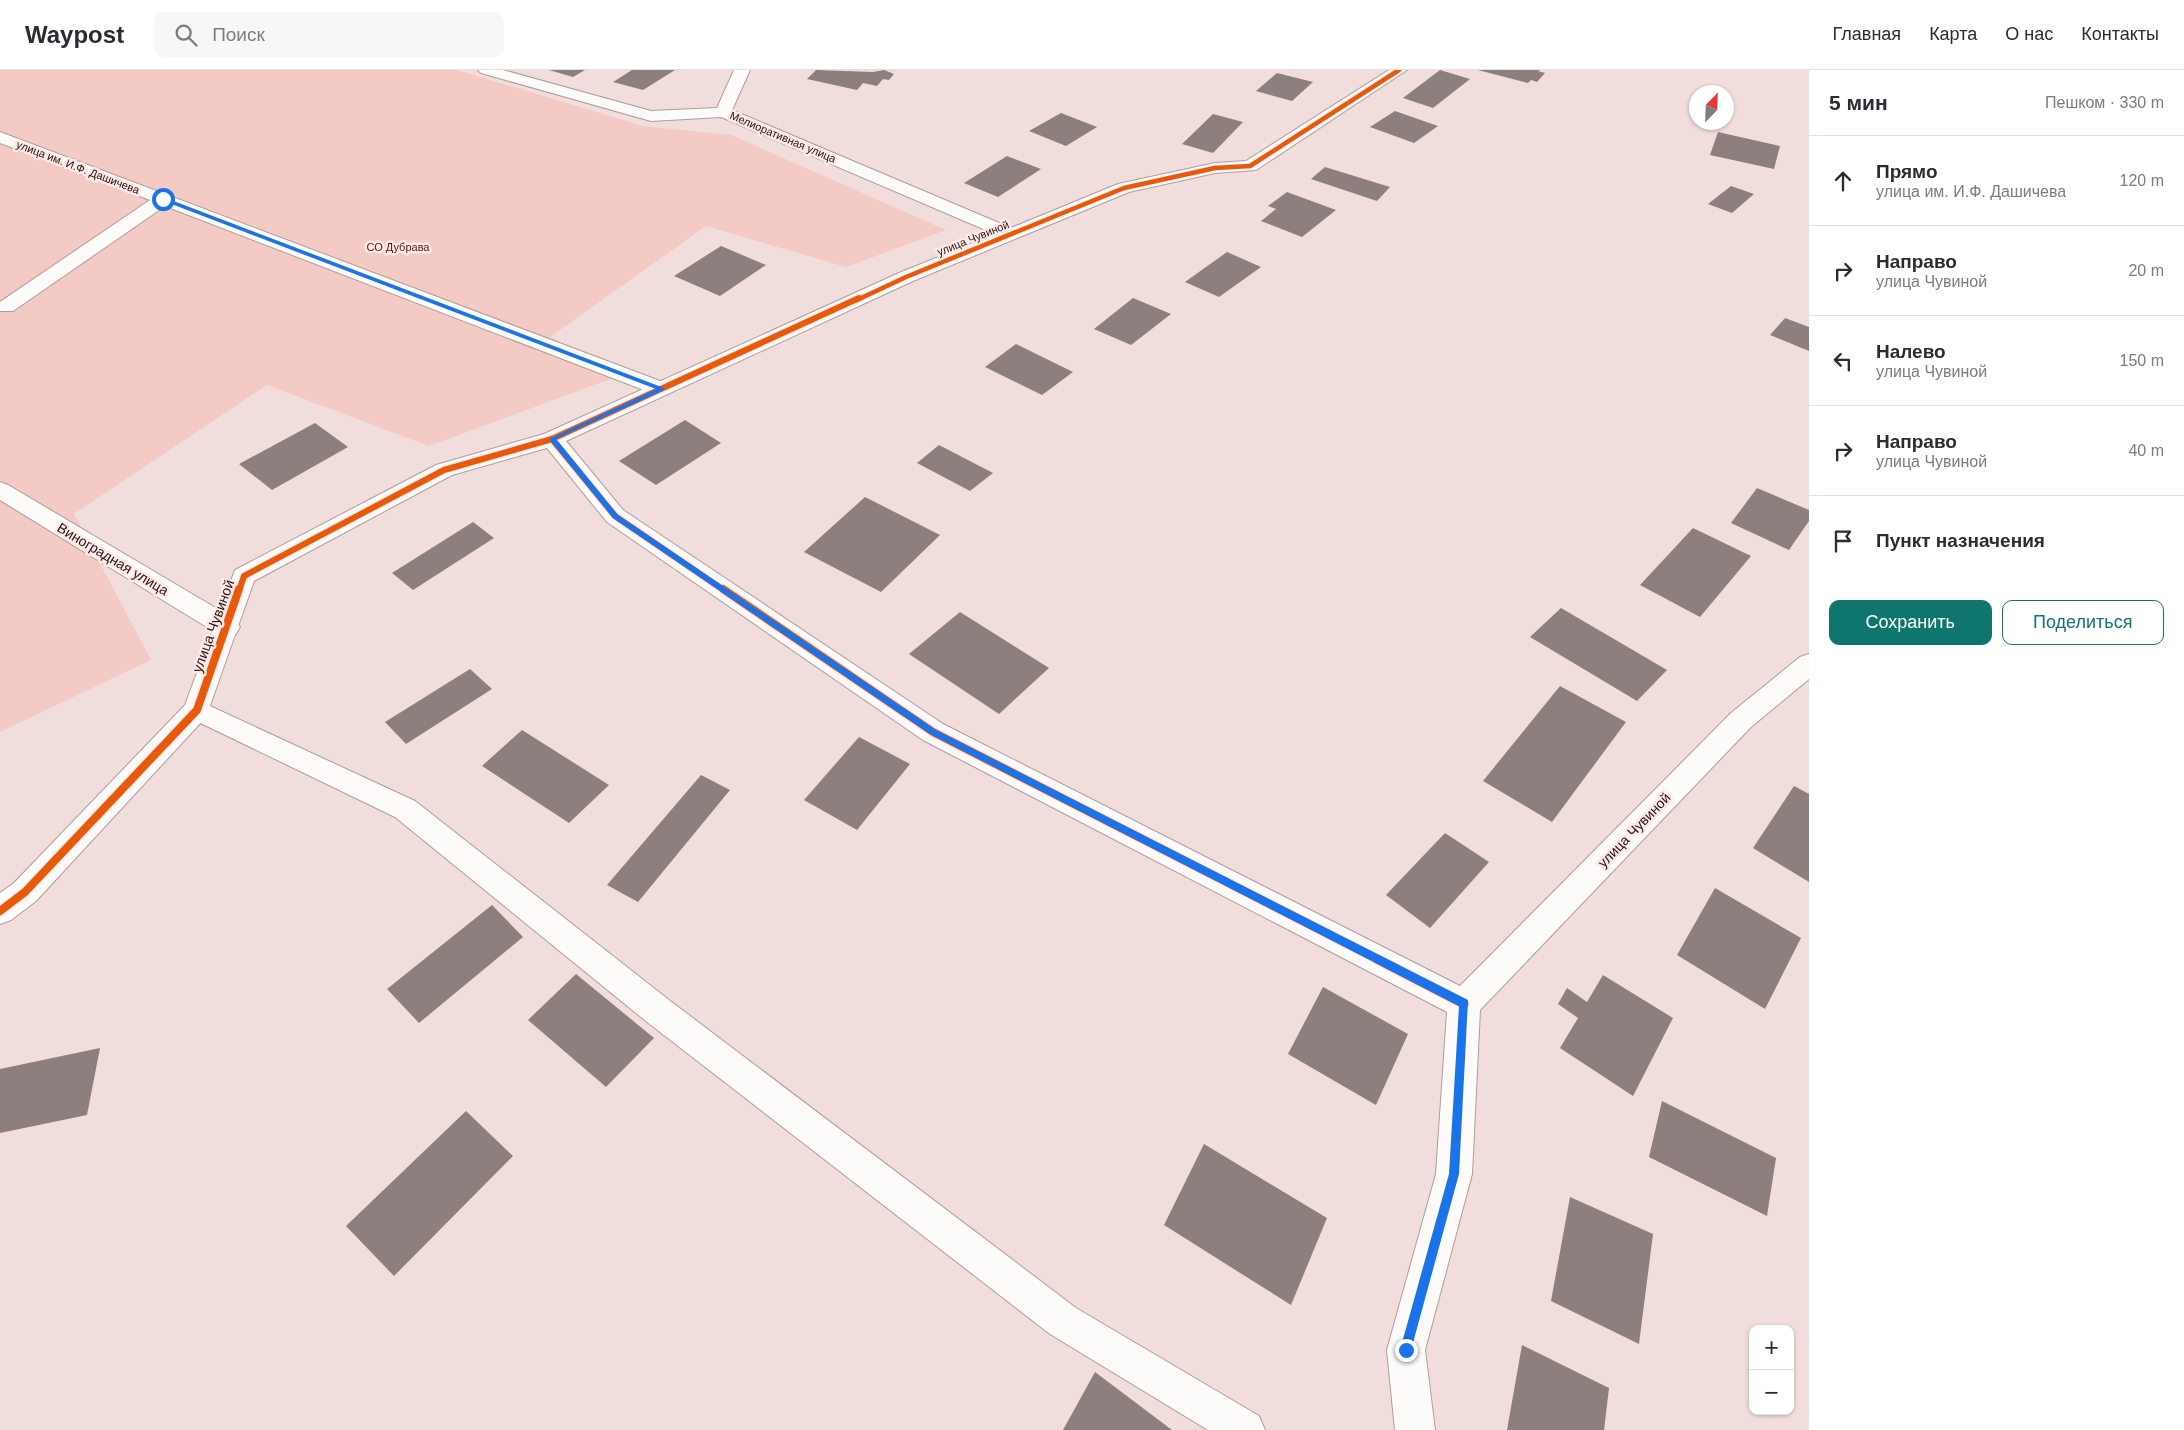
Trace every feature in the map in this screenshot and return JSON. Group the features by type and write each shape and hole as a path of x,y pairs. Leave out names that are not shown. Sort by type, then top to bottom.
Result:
{"street":[{"name":"Мелиоративная улица","path":"486,70 651,116 723,112 1013,235"},
{"path":"723,112 742,70"},
{"name":"улица Чувиной","path":"0,911 25,892 197,710 244,576 444,470 552,439 906,277 1013,235 1124,188 1215,168 1250,166 1399,70"},
{"name":"улица им. И.Ф. Дашичева","path":"0,137 661,389"},
{"path":"2,308 163,199"},
{"path":"552,439 616,516 933,732 1464,1004 1454,1174 1406,1350 1415,1430"},
{"name":"Виноградная улица","path":"0,490 226,627"},
{"name":"улица Чувиной","path":"1464,1004 1741,720 1809,664"},
{"path":"197,710 405,809 658,1011 1064,1321 1245,1430"}],"green space":[{"name":"СО Дубрава","path":"0,70 457,70 643,126 731,135 946,230 846,267 706,226 550,337 621,375 429,446 267,385 74,514 151,660 0,732"}],"building":[{"path":"549,70 585,70 573,77"},
{"path":"632,70 675,70 643,90 613,82"},
{"path":"816,70 873,72 884,70 894,74 889,80 883,79 877,86 863,83 857,90 807,79"},
{"path":"1440,70 1470,79 1433,108 1403,98"},
{"path":"1478,70 1540,70 1538,71 1545,73 1537,82 1531,80 1528,83"},
{"path":"1277,73 1313,82 1292,101 1256,91"},
{"path":"1395,111 1438,126 1414,143 1370,127"},
{"path":"1061,113 1097,127 1066,146 1029,131"},
{"path":"1213,114 1243,122 1213,153 1182,144"},
{"path":"1718,132 1780,146 1774,169 1710,155"},
{"path":"1007,156 1041,169 998,197 964,183"},
{"path":"1325,167 1390,187 1377,201 1311,179"},
{"path":"1731,186 1754,194 1732,213 1708,204"},
{"path":"1287,192 1336,210 1302,237 1261,221 1276,209 1268,206"},
{"path":"721,246 766,265 720,296 674,276"},
{"path":"1227,252 1261,267 1219,297 1185,282"},
{"path":"1133,298 1171,314 1131,345 1094,329"},
{"path":"1785,318 1809,327 1809,351 1770,335"},
{"path":"1016,344 1073,372 1042,395 985,367"},
{"path":"685,420 721,443 656,485 619,461"},
{"path":"315,423 348,447 272,490 239,464"},
{"path":"939,445 993,473 970,491 917,463"},
{"path":"1757,488 1809,510 1809,521 1789,550 1731,523"},
{"path":"865,497 940,535 881,592 804,552"},
{"path":"473,522 494,538 413,590 392,573"},
{"path":"1693,528 1751,556 1700,617 1640,585"},
{"path":"1561,608 1667,670 1637,701 1530,637"},
{"path":"960,612 1049,668 999,714 909,654"},
{"path":"470,669 492,689 406,744 385,722"},
{"path":"1560,686 1626,722 1552,822 1483,781"},
{"path":"522,730 609,785 569,823 482,766"},
{"path":"859,737 910,764 857,830 804,800"},
{"path":"701,775 730,790 638,902 607,885"},
{"path":"1794,786 1809,794 1809,882 1753,848"},
{"path":"1445,833 1489,862 1430,928 1386,895"},
{"path":"1715,888 1801,938 1765,1009 1677,955"},
{"path":"492,905 523,937 419,1023 387,989"},
{"path":"576,974 654,1038 606,1087 528,1020"},
{"path":"1603,975 1673,1018 1633,1096 1560,1048 1578,1018 1558,1004 1567,988 1587,1002"},
{"path":"1323,987 1408,1034 1376,1105 1288,1054"},
{"path":"100,1048 87,1115 0,1133 0,1069"},
{"path":"1662,1101 1776,1158 1767,1216 1649,1157"},
{"path":"466,1111 513,1156 394,1276 346,1226"},
{"path":"1204,1144 1327,1218 1291,1305 1164,1225"},
{"path":"1570,1197 1653,1234 1639,1344 1551,1301"},
{"path":"1522,1345 1609,1388 1604,1430 1507,1430"},
{"path":"1095,1372 1172,1430 1063,1430"}],"cycle path":[{"path":"0,911 25,892 197,710 244,576 444,470 552,439 906,277 1124,188 1215,168 1250,166 1399,70"},
{"path":"552,439 615,516 933,732 1464,1004"}],"route":[{"path":"163,199 661,389 552,439 616,516 933,732 1464,1004 1454,1174 1406,1350"}]}
